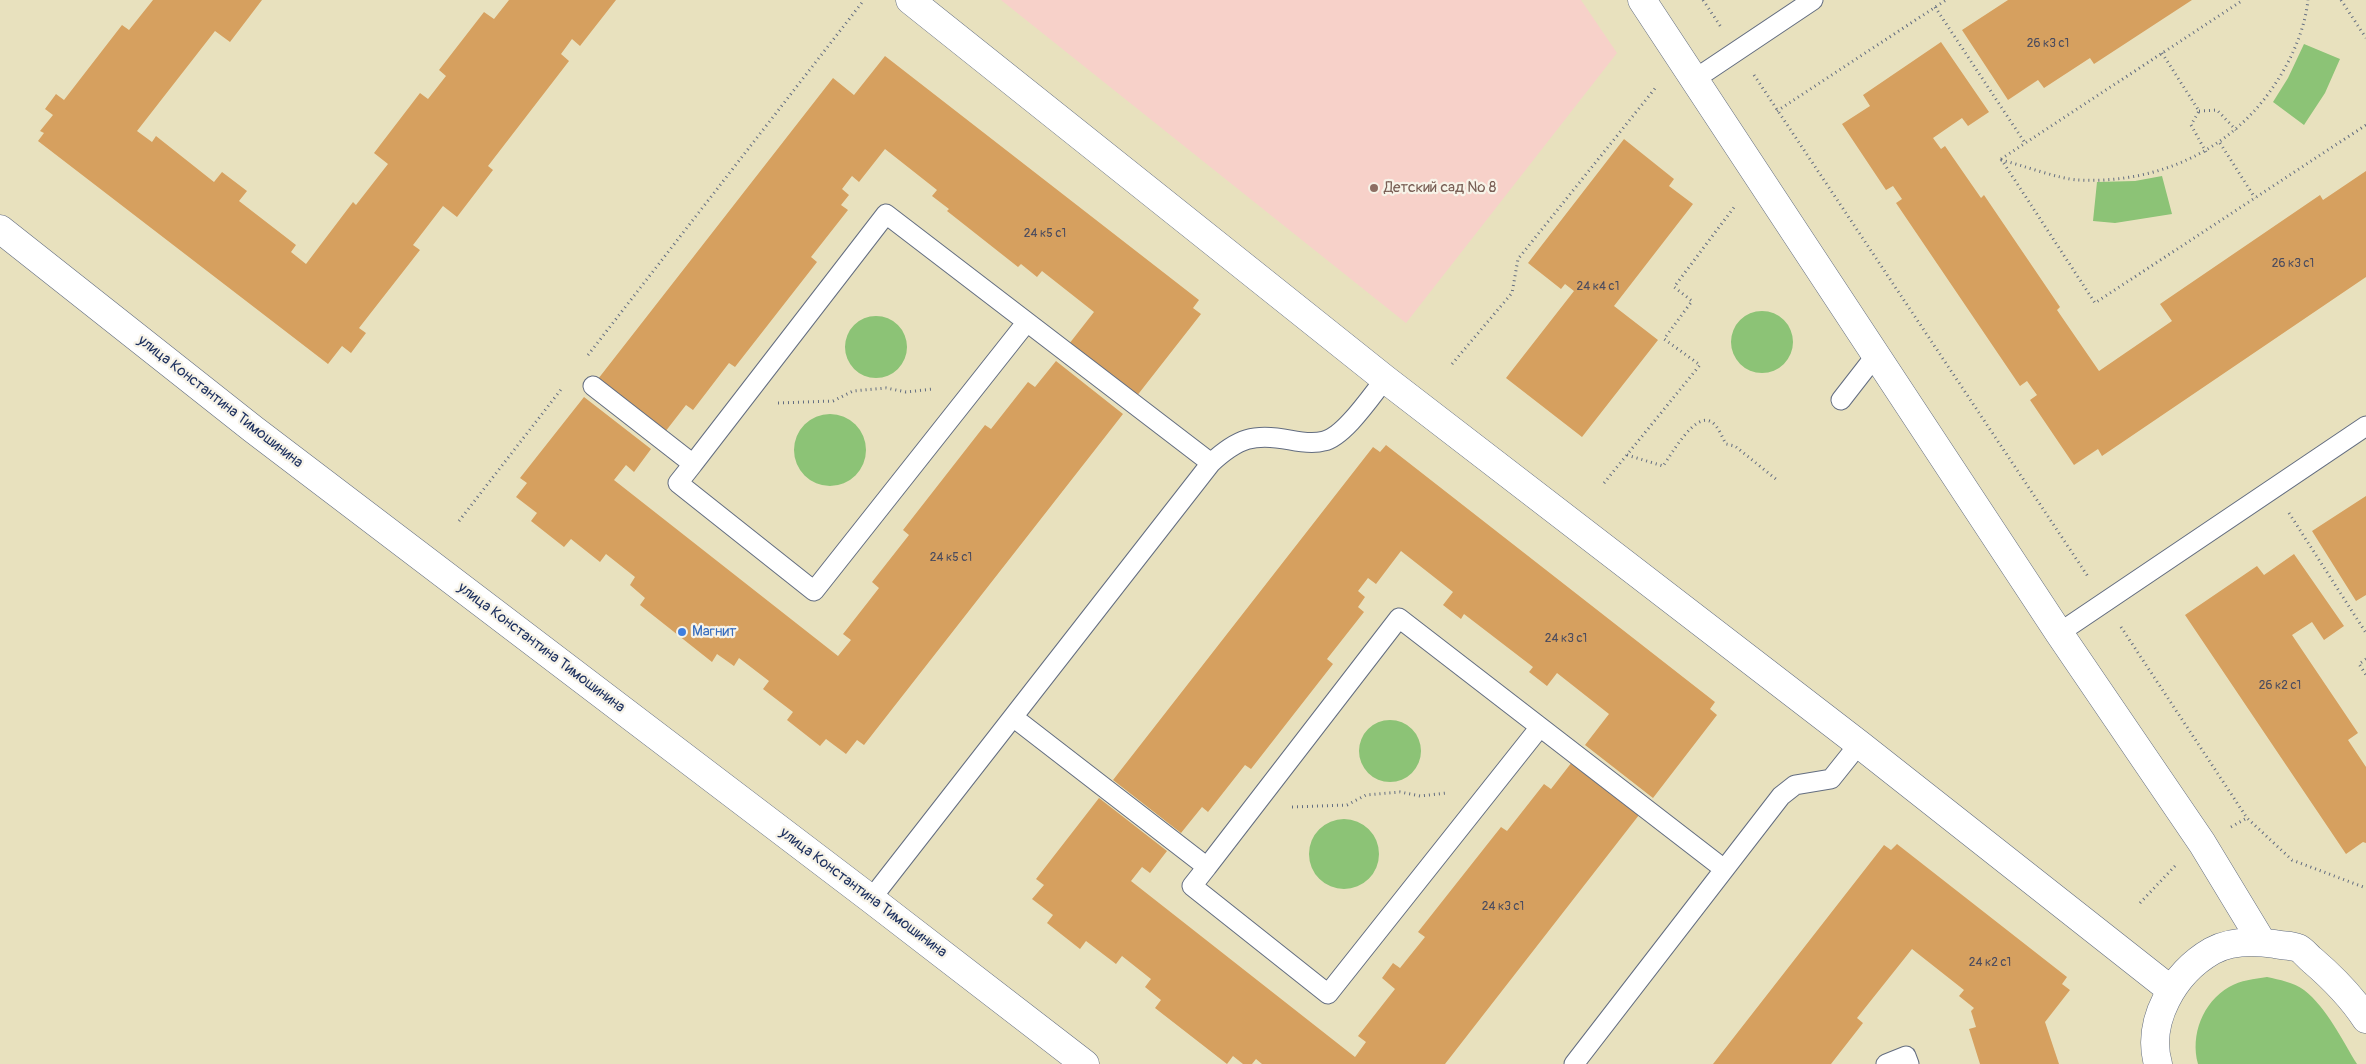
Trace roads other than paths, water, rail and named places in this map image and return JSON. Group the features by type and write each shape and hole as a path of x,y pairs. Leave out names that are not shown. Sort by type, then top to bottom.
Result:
{"street":[{"path":"910,0 1385,379 1859,744 2171,990"},
{"path":"1642,0 2059,633 2202,843 2262,942"},
{"name":"улица Константина Тимошинина","path":"0,229 253,429 871,899 1084,1064"},
{"path":"2158,1064 2154,1049 2160,1017 2171,990 2187,969 2212,951 2237,943 2262,942 2298,948 2336,980 2364,1013"}],"lane":[{"path":"1695,79 1813,0"},
{"path":"1026,323 814,591 678,482 886,214 1211,463"},
{"path":"1841,400 1876,355"},
{"path":"871,899 1211,463 1228,447 1247,438 1270,436 1300,442 1324,441 1335,436 1385,379"},
{"path":"592,386 693,464"},
{"path":"2059,633 2366,426"},
{"path":"1540,727 1328,994 1192,886 1399,618 1724,869"},
{"path":"1012,718 1207,867"},
{"path":"1574,1064 1781,796 1795,785 1831,779 1859,744"},
{"path":"1886,1064 1906,1056 1909,1064"}],"place":[{"name":"Детский сад № 8","path":"1374,188"},
{"name":"Магнит","path":"682,632"}]}
